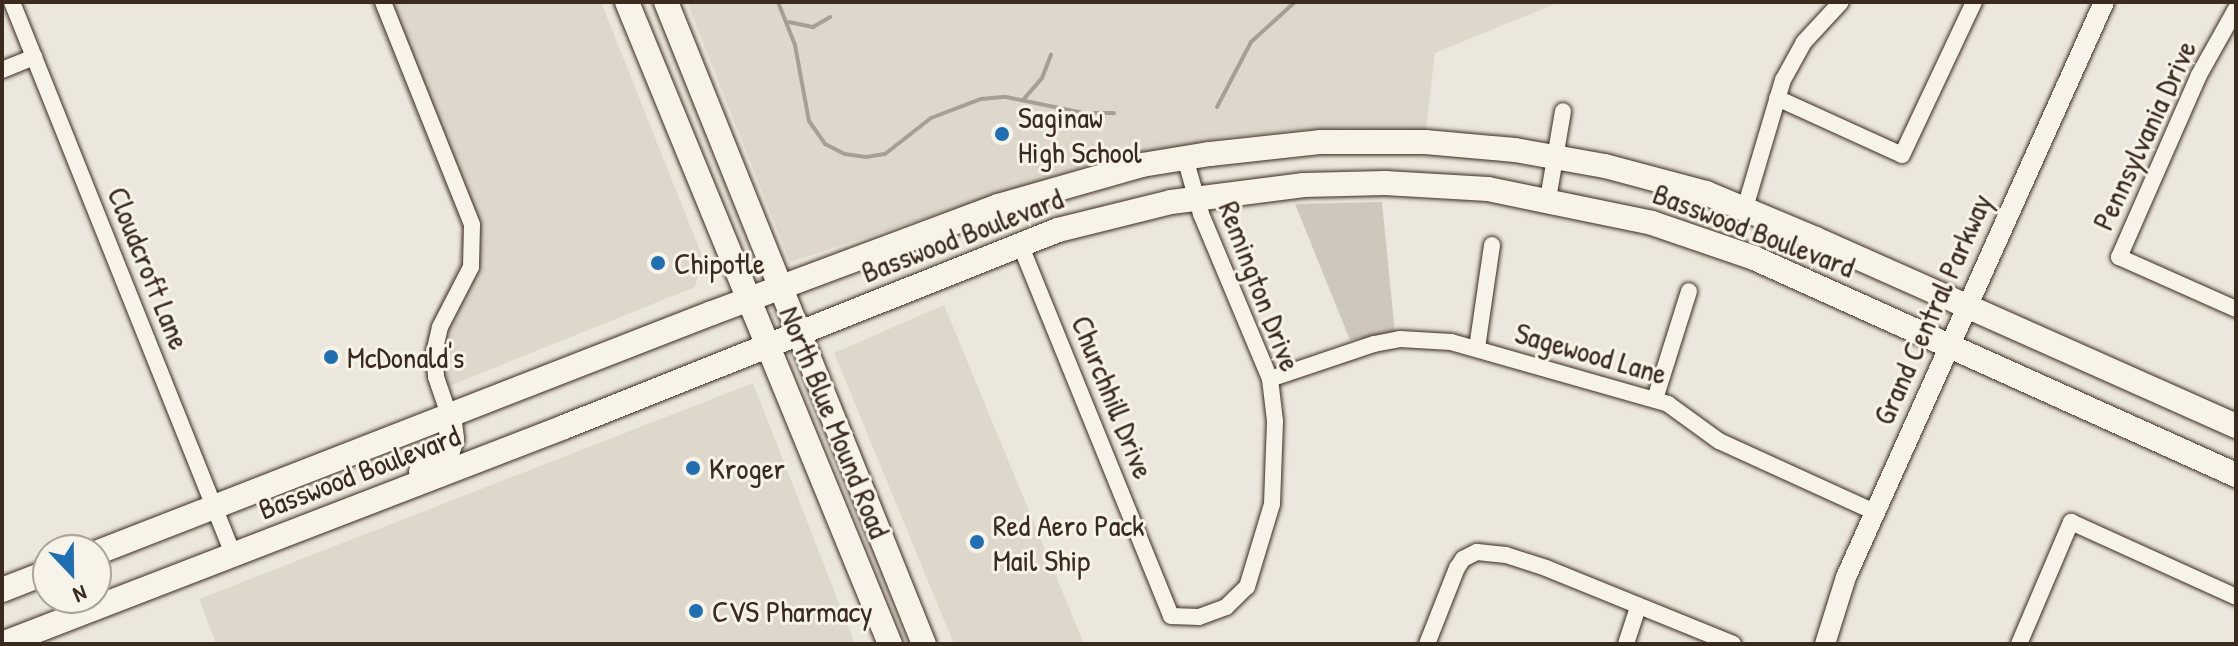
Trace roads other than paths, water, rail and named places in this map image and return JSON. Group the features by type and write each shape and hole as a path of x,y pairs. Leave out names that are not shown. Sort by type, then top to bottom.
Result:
{"main road":[{"name":"North Blue Mound Road","path":"627,2 770,344 890,644"},
{"name":"North Blue Mound Road","path":"666,2 924,644"},
{"name":"Basswood Boulevard","path":"112,547 998,206 1098,175 1266,146 1372,141 1468,145 1555,157 1660,180 1745,208 2236,426"},
{"name":"Basswood Boulevard","path":"2,644 398,491 1020,244 1091,220 1195,197 1304,185 1385,183 1488,189 1620,214 1710,241 1949,344 2236,475"},
{"path":"398,491 412,475 430,469 447,454 452,439 449,415"},
{"path":"2,590 32,578"}],"street":[{"name":"Cloudcroft Lane","path":"12,2 233,554"},
{"path":"383,2 472,225 471,267 440,327 434,353 436,377 449,415"},
{"path":"1745,208 1777,98 1804,42 1841,2"},
{"path":"1777,98 1902,155 1974,2"},
{"name":"Grand Central Parkway","path":"1825,644 1846,577 2104,2"},
{"path":"2226,2 2236,9"},
{"name":"Pennsylvania Drive","path":"2236,9 2199,75 2119,257 2236,309"},
{"path":"2,70 34,57"},
{"path":"1548,199 1563,111"},
{"name":"Remington Drive","path":"1171,616 1199,617 1226,607 1247,587 1272,504 1275,421 1270,379 1195,197 1185,158"},
{"name":"Churchhill Drive","path":"1020,244 1171,616"},
{"path":"1477,348 1492,245"},
{"path":"1655,399 1689,291"},
{"name":"Sagewood Lane","path":"1270,379 1343,352 1400,339 1451,342 1655,399 1679,410 1719,441 1875,512"},
{"path":"2019,644 2071,522 2236,597"},
{"path":"1427,644 1457,568 1463,559 1477,552 1519,559 1733,644"},
{"path":"1626,644 1638,606"}],"waterway":[{"path":"778,2 795,45 809,121 825,144 845,154 866,157 885,154 931,118 981,99 1006,97 1083,113 1114,113"},
{"path":"1217,107 1251,42 1295,2"},
{"path":"789,22 813,27 830,17"},
{"path":"1023,100 1042,78 1051,55"}],"place":[{"name":"Saginaw High School","path":"1002,134"},
{"name":"Chipotle","path":"658,263"},
{"name":"McDonald's","path":"331,357"},
{"name":"Kroger","path":"693,468"},
{"name":"Red Aero Pack Mail Ship","path":"977,542"},
{"name":"CVS Pharmacy","path":"696,611"}]}
